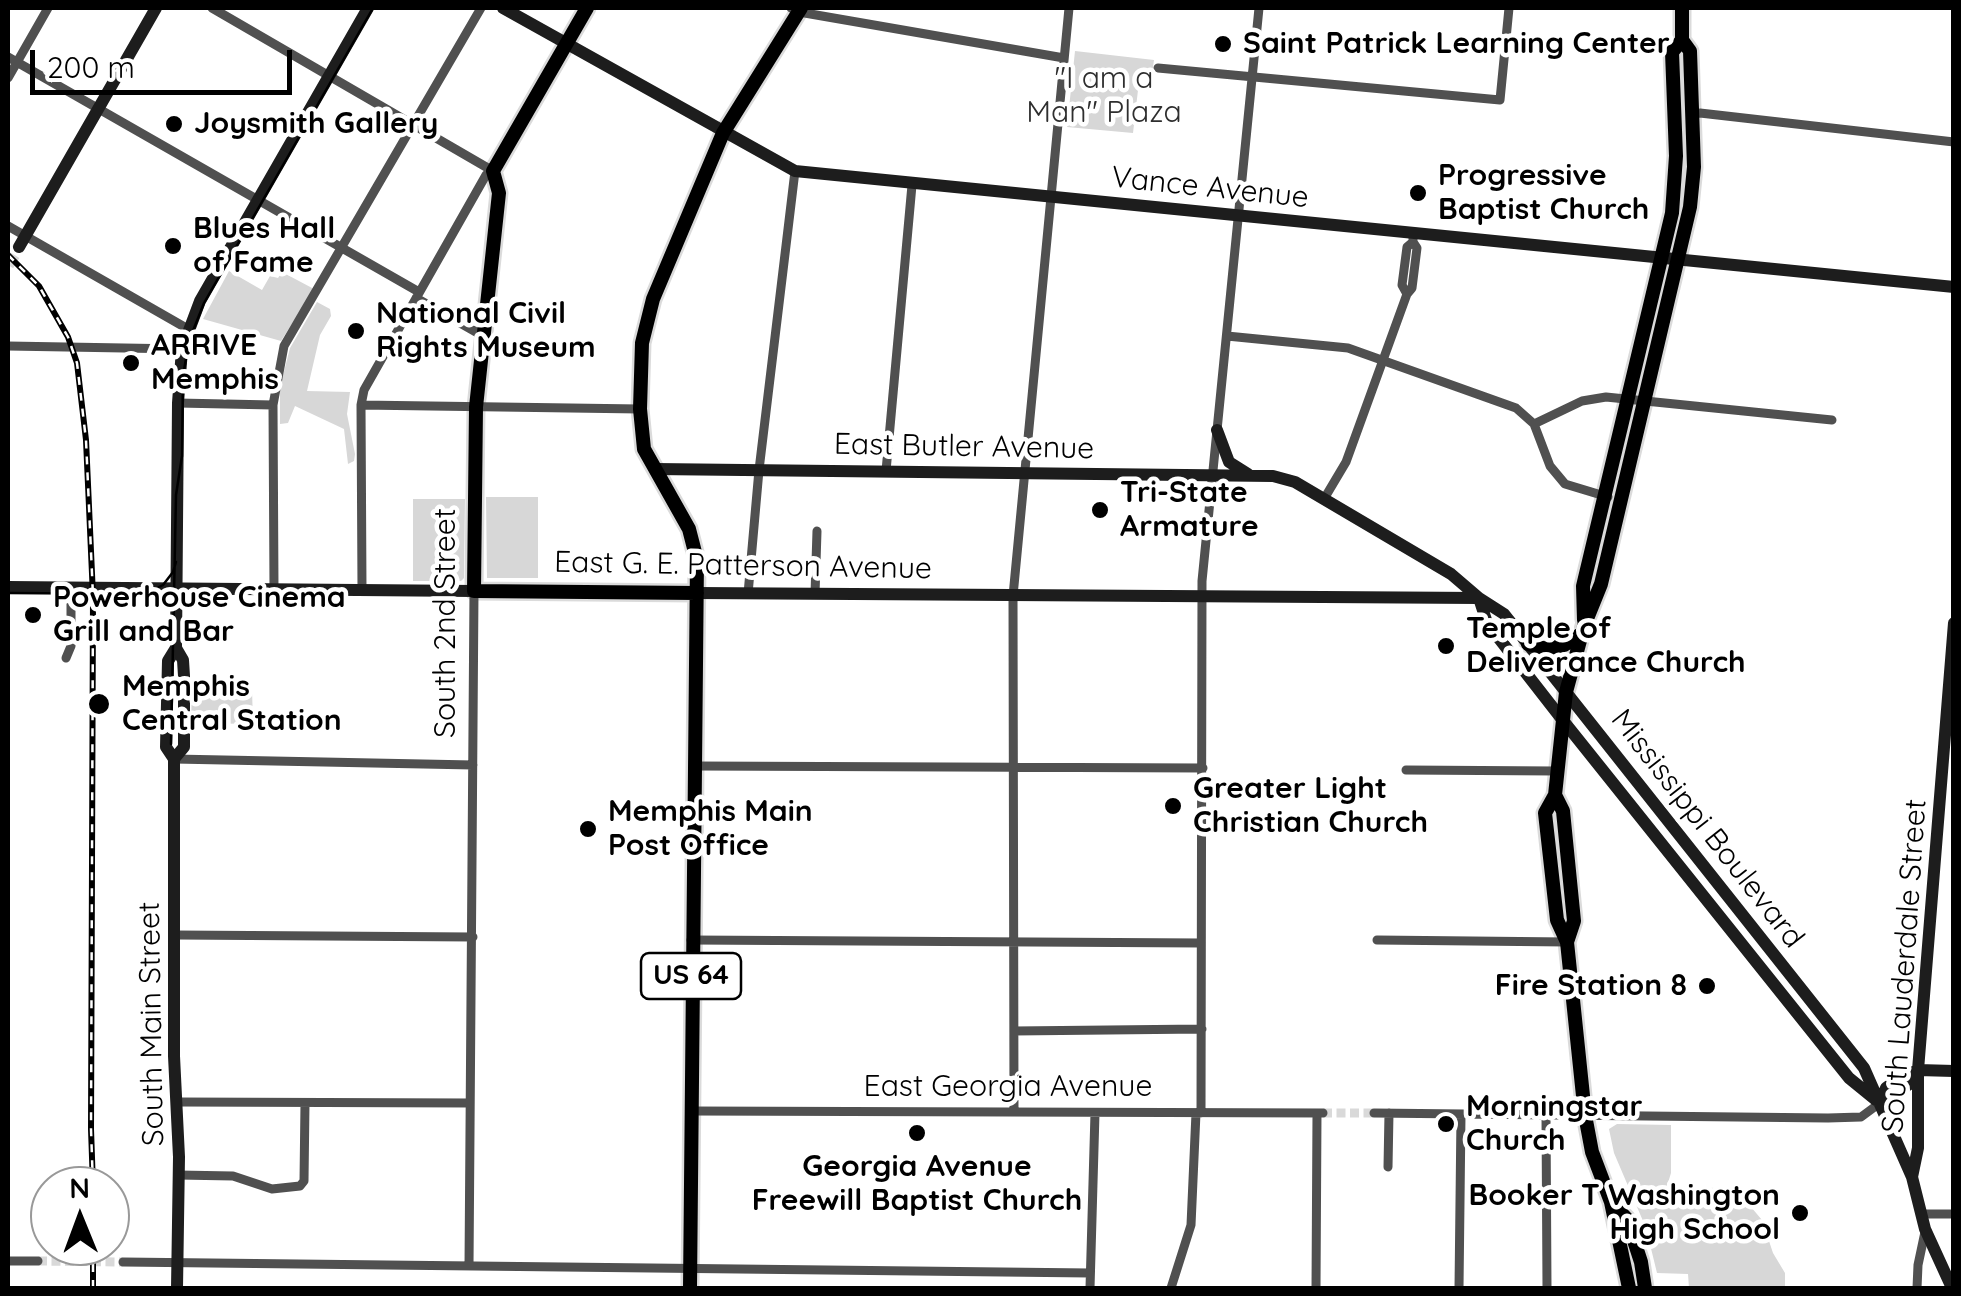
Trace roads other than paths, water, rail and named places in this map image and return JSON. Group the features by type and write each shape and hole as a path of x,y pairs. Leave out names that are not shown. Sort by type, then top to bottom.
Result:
{"main road":[{"path":"494,171 587,8"},
{"path":"1629,1288 1611,1202 1592,1152 1585,1115 1567,942 1574,920 1562,811 1555,796 1555,771 1566,692 1583,630 1597,599 1692,187 1690,51 1682,40 1682,8"},
{"name":"US 64","path":"690,1288 697,560 689,529 644,448 640,409 642,343 646,318 723,133 797,9"},
{"path":"1583,630 1583,586 1676,186 1672,52 1682,40"},
{"name":"South 2nd Street","path":"474,591 476,407 499,194 494,171"},
{"name":"East G. E. Patterson Avenue","path":"474,591 696,593"},
{"path":"1528,644 1547,649 1564,645 1583,630"},
{"path":"1611,1202 1627,1219 1645,1288"}],"street":[{"path":"8,78 12,60 48,8"},
{"path":"22,242 156,8"},
{"path":"212,8 494,171"},
{"name":"South Main Street","path":"177,1288 174,759 184,747 183,660 176,648 182,348 200,301 368,8"},
{"path":"274,590 273,405 284,346 481,8"},
{"name":"Vance Avenue","path":"503,8 795,171 1413,238 1662,257 1954,287"},
{"path":"1014,1111 1013,596 1070,8"},
{"path":"1171,1288 1191,1226 1202,1029 1202,597 1259,8"},
{"path":"1158,68 1500,100 1509,8"},
{"path":"797,9 1064,58"},
{"path":"12,60 342,248 483,336"},
{"path":"1692,115 1954,142"},
{"path":"362,590 361,404 369,378 486,174 494,171"},
{"path":"748,594 795,171"},
{"path":"886,472 912,185"},
{"path":"8,226 22,242 188,329"},
{"path":"1324,499 1346,462 1407,294 1402,285 1407,247 1413,238"},
{"path":"1228,336 1328,345 1384,360 1516,408 1534,424 1557,476 1579,490 1621,500"},
{"path":"8,346 182,348"},
{"path":"1534,424 1593,397 1832,420"},
{"path":"178,404 273,405"},
{"path":"361,404 640,409"},
{"path":"1217,430 1229,462 1250,476"},
{"name":"East Butler Avenue","path":"655,469 1273,476"},
{"name":"Mississippi Boulevard","path":"1273,476 1295,482 1451,574 1504,614 1864,1068 1912,1177 1925,1229 1951,1288"},
{"path":"814,594 817,531"},
{"name":"East G. E. Patterson Avenue","path":"8,587 474,591"},
{"path":"66,658 71,646 71,588"},
{"name":"South 2nd Street","path":"468,1266 474,938 474,591"},
{"name":"East G. E. Patterson Avenue","path":"696,593 1478,598"},
{"name":"Mississippi Boulevard","path":"1478,598 1487,623 1643,820 1849,1078 1880,1103"},
{"name":"South Lauderdale Street","path":"1912,1177 1918,1148 1918,1070 1954,623"},
{"name":"South Lauderdale Street","path":"1945,758 1954,742"},
{"path":"174,759 473,765"},
{"path":"695,766 1204,768"},
{"path":"1406,770 1555,771"},
{"path":"1643,820 1658,807"},
{"path":"176,935 474,938"},
{"path":"1745,948 1760,936"},
{"path":"691,940 1201,943"},
{"path":"1377,940 1567,942"},
{"path":"1014,1030 1202,1029"},
{"path":"1374,1113 1860,1117 1880,1103 1886,1088 1900,1078 1918,1070 1954,1071"},
{"path":"178,1102 470,1103"},
{"path":"178,1175 233,1176 272,1189 300,1186 304,1181 305,1103"},
{"name":"East Georgia Avenue","path":"692,1111 1320,1113 1316,1288"},
{"path":"1090,1288 1095,1113"},
{"path":"1388,1167 1389,1114"},
{"path":"1459,1288 1461,1115"},
{"path":"1546,1116 1547,1288"},
{"path":"1921,1214 1954,1214"},
{"path":"1918,1288 1925,1229"},
{"path":"130,1262 1090,1273"}],"tunnel":[{"path":"8,265 19,247"},
{"path":"1323,1113 1374,1113"}],"tram line":[{"path":"171,744 176,495 182,456 183,376 189,341 204,303 373,8"},
{"path":"8,593 145,594 163,585 176,562"}],"railway":[{"path":"8,255 39,286 68,337 77,363 86,440 93,596 92,1166"},
{"path":"93,1266 93,1288"}],"place":[{"name":"Saint Patrick Learning Center","path":"1223,44"},
{"name":"Joysmith Gallery","path":"174,124"},
{"name":"Progressive Baptist Church","path":"1418,193"},
{"name":"Blues Hall of Fame","path":"173,246"},
{"name":"National Civil Rights Museum","path":"356,331"},
{"name":"ARRIVE Memphis","path":"131,363"},
{"name":"Tri-State Armature","path":"1100,510"},
{"name":"Powerhouse Cinema Grill and Bar","path":"33,615"},
{"name":"Temple of Deliverance Church","path":"1446,646"},
{"name":"Memphis Central Station","path":"99,704"},
{"name":"Greater Light Christian Church","path":"1173,806"},
{"name":"Memphis Main Post Office","path":"588,829"},
{"name":"Fire Station 8","path":"1707,986"},
{"name":"Morningstar Church","path":"1446,1124"},
{"name":"Georgia Avenue Freewill Baptist Church","path":"917,1133"},
{"name":"Booker T Washington High School","path":"1800,1213"}],"park label":[{"name":"\"I am a Man\" Plaza","path":"1104,96"}]}
